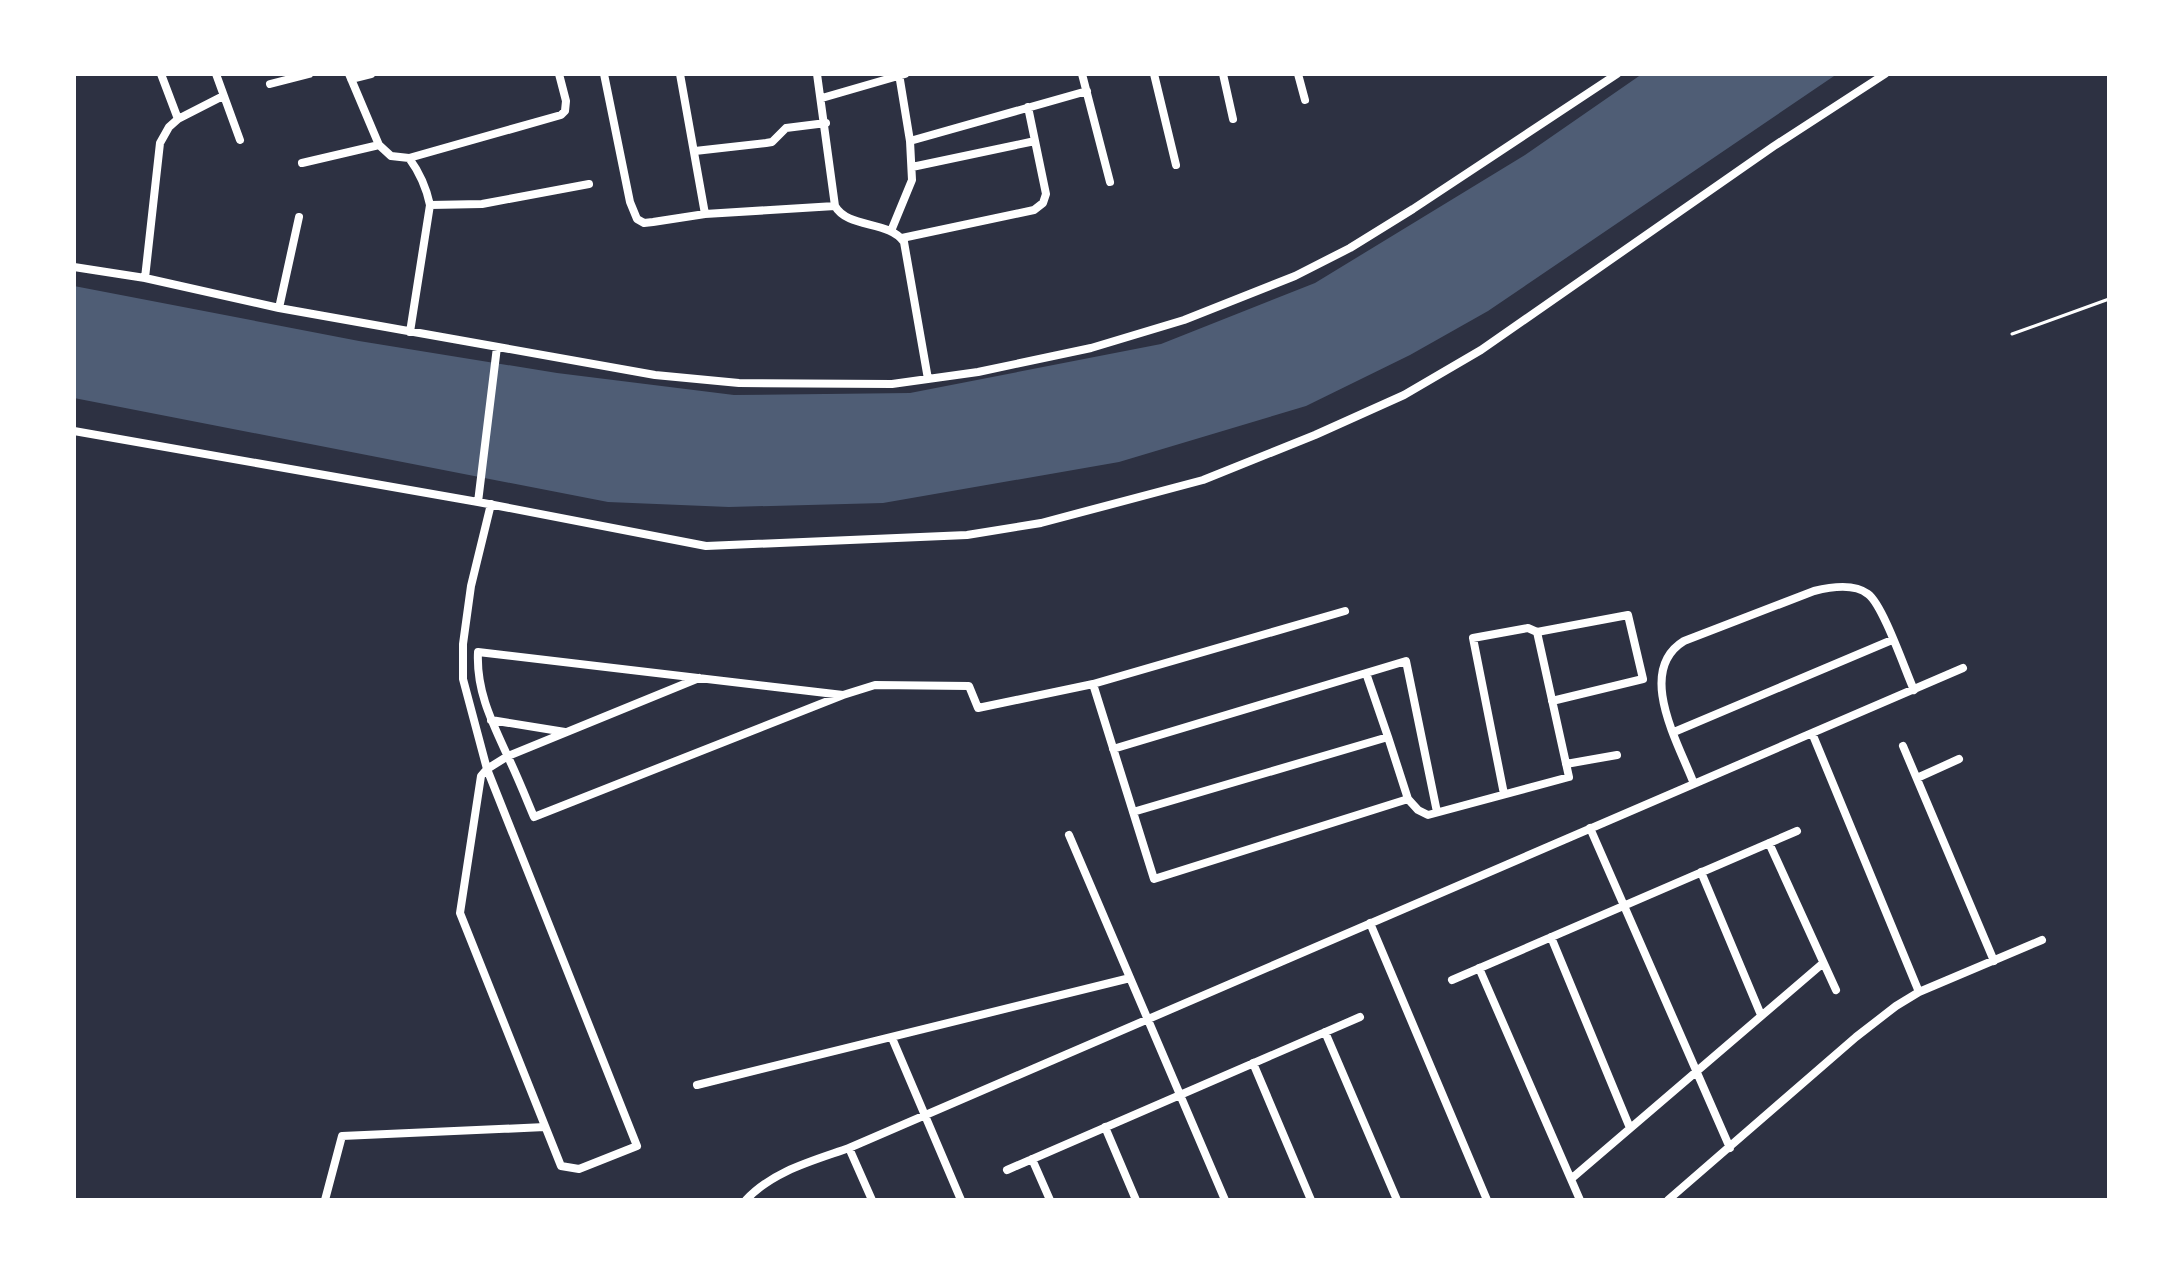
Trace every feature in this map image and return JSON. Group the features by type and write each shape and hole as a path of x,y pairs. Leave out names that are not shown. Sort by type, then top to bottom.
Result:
{"street":[{"path":"161,74 178,119"},
{"path":"216,74 240,140"},
{"path":"270,84 309,74"},
{"path":"371,74 350,76 379,145 391,156 409,158 561,115 565,111 566,101 559,74"},
{"path":"604,74 630,202 637,219 644,223 705,214 835,206"},
{"path":"680,74 705,214"},
{"path":"817,74 835,206 842,215 891,231 902,238 928,379"},
{"path":"1082,74 1110,182"},
{"path":"1154,74 1176,165"},
{"path":"1223,74 1233,119"},
{"path":"1298,74 1305,100"},
{"path":"74,267 145,278 279,308 655,375 739,383 892,384 978,372 1091,348 1184,320 1295,276 1350,248 1413,209 1617,74"},
{"path":"74,431 491,504 706,546 967,535 1041,523 1203,480 1404,395 1481,350 1774,146 1885,74"},
{"path":"822,98 901,75 912,167 908,190 891,231"},
{"path":"910,141 1087,91"},
{"path":"145,278 163,135 178,119 223,96"},
{"path":"902,238 1038,208 1043,203 1046,194 1028,107"},
{"path":"695,151 772,142 786,128 826,123"},
{"path":"912,167 1035,141"},
{"path":"302,163 379,145"},
{"path":"409,158 420,173 430,205 410,332"},
{"path":"430,205 482,204 589,184"},
{"path":"279,308 299,217"},
{"path":"478,502 497,347"},
{"path":"491,504 471,586 463,644 463,679 487,769 637,1146 579,1169 561,1166 460,913 481,776 487,769 508,756 699,678"},
{"path":"1694,784 1660,693 1668,653 1684,641 1797,597 1831,587 1858,589 1867,593 1878,606 1914,690"},
{"path":"843,695 478,652 477,669 482,698 498,741 508,756 534,817 875,685 969,686 978,708 1093,684 1345,611"},
{"path":"1504,794 1473,638 1528,628 1537,632 1628,615 1643,679 1552,701"},
{"path":"1366,673 1408,799 1428,815 1569,777 1537,632"},
{"path":"1674,732 1892,640"},
{"path":"1113,749 1406,661 1437,812"},
{"path":"746,1200 771,1178 849,1148 924,1113 1963,668"},
{"path":"1093,684 1154,879 1408,799"},
{"path":"491,720 566,732"},
{"path":"1812,733 1919,992"},
{"path":"1133,812 1388,737"},
{"path":"1903,746 1994,961"},
{"path":"1566,764 1617,755"},
{"path":"1917,778 1959,759"},
{"path":"1590,828 1730,1148"},
{"path":"1452,980 1797,831"},
{"path":"1069,835 1225,1200"},
{"path":"1769,843 1836,990"},
{"path":"1701,872 1761,1015"},
{"path":"1370,923 1487,1200"},
{"path":"1551,937 1630,1128"},
{"path":"1668,1200 1896,1006 1919,992 2042,940"},
{"path":"1571,1179 1822,964"},
{"path":"1479,968 1580,1200"},
{"path":"697,1085 1130,978"},
{"path":"1007,1170 1360,1017"},
{"path":"1325,1032 1397,1200"},
{"path":"892,1038 961,1200"},
{"path":"1253,1063 1311,1200"},
{"path":"325,1200 342,1136 545,1127"},
{"path":"1105,1127 1136,1200"},
{"path":"849,1148 872,1200"},
{"path":"1032,1159 1050,1200"}],"path":[{"path":"2012,334 2109,299"}],"water":[{"path":"1642,74 1837,74 1488,311 1410,355 1306,406 1119,462 883,503 729,507 608,502 74,398 74,286 359,341 557,373 734,395 910,393 1161,344 1315,283 1525,155"}]}
